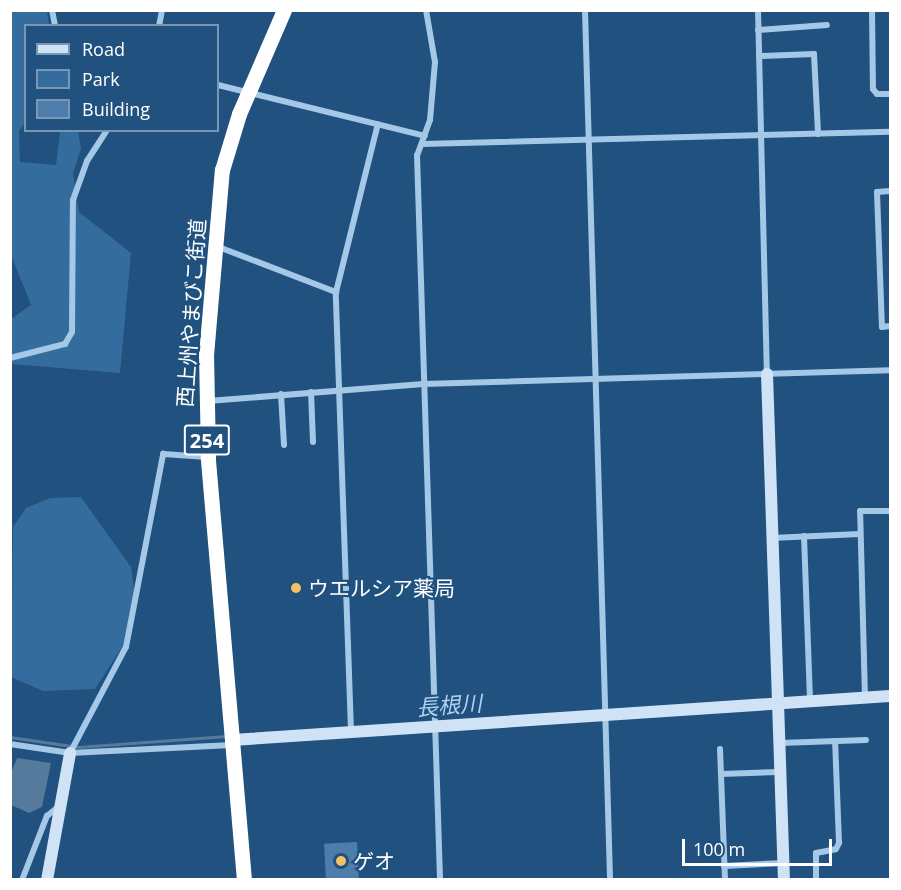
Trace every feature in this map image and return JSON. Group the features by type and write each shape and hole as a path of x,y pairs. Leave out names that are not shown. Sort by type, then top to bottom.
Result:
{"highway":[{"name":"西上州やまびこ街道","path":"244,879 205,401 222,170 250,92 284,10"}],"street":[{"path":"426,10 435,63 425,136 417,155 440,879"},
{"path":"585,10 610,879"},
{"path":"758,10 770,538 784,879"},
{"path":"872,10 873,89 878,94 891,94"},
{"path":"758,30 827,25"},
{"path":"759,56 814,54 818,134"},
{"path":"219,85 425,136"},
{"path":"351,731 336,292 378,124"},
{"path":"10,358 65,344 72,332 73,200 87,162 106,132"},
{"path":"422,144 590,137 762,136 891,132"},
{"path":"891,191 877,192 882,327 891,326"},
{"path":"216,246 336,292"},
{"path":"205,401 423,384 891,370"},
{"path":"311,392 313,442"},
{"path":"281,394 284,446"},
{"path":"47,879 57,808 70,753 126,647 163,454 208,457"},
{"path":"865,698 860,511 891,511"},
{"path":"770,538 860,534"},
{"path":"804,536 810,701"},
{"path":"10,744 70,753 232,743 351,731 891,696"},
{"path":"777,743 866,740"},
{"path":"816,879 816,854 836,849 839,843 835,741"},
{"path":"720,749 725,879"},
{"path":"720,774 779,772"},
{"path":"22,879 47,816 57,808"},
{"path":"724,866 783,863"}],"green space":[{"path":"11,11 47,11 49,24 24,24 24,124 19,131 20,162 56,165 60,132 78,132 81,148 73,174 79,212 131,253 120,373 11,364 11,319 31,305 11,255"},
{"path":"81,497 131,567 135,595 127,639 95,689 43,691 11,677 13,527 26,508 50,498"}],"shaded area":[{"path":"17,758 51,763 42,807 29,813 11,805 11,773"}],"building":[{"name":"ゲオ","path":"357,842 359,879 326,880 324,844"}],"waterway":[{"name":"長根川","path":"10,737 78,747 227,736"}],"place":[{"name":"ウエルシア薬局","path":"296,588"},
{"name":"ゲオ","path":"341,861"}]}
